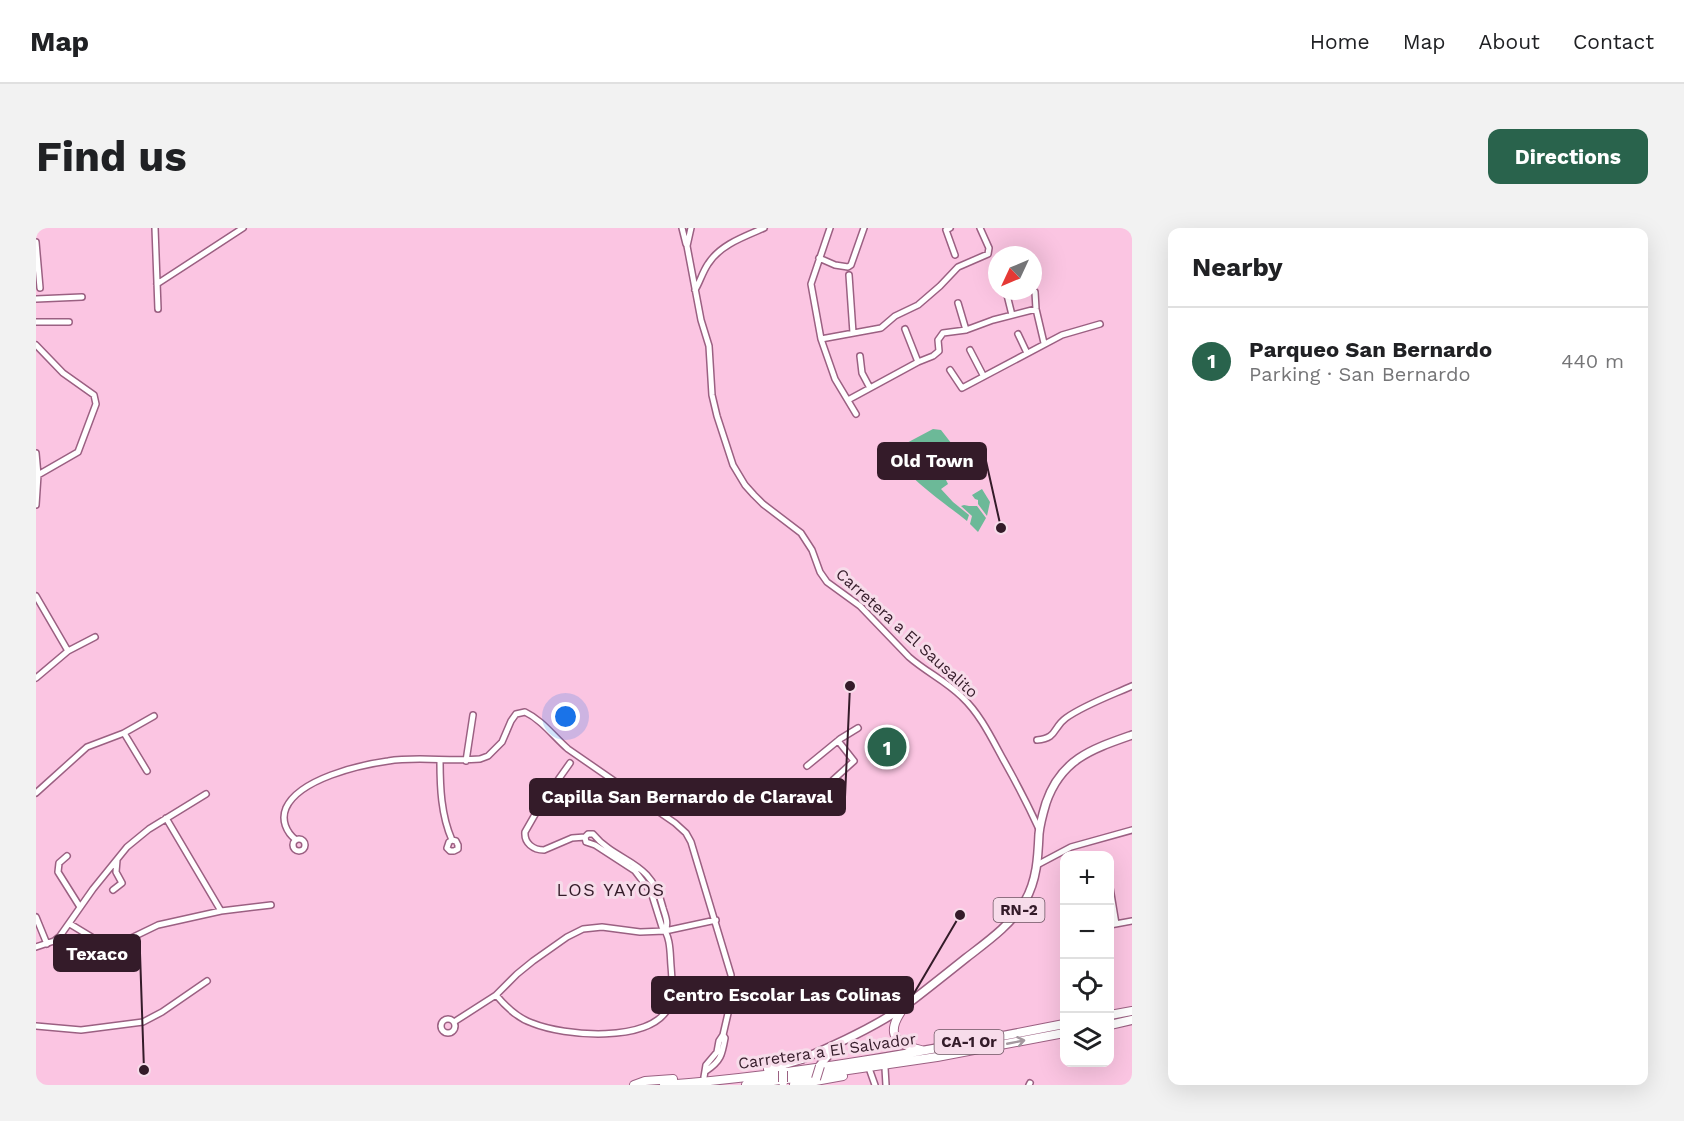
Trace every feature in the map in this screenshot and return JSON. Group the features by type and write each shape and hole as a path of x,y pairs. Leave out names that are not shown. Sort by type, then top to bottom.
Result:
{"highway":[{"path":"905,1006 894,1022 896,1036 902,1044 925,1051"},
{"path":"1114,1014 1132,1011"},
{"path":"1114,1024 1132,1020"},
{"name":"Carretera a El Salvador","path":"664,1085 716,1081 925,1051 1060,1025"},
{"name":"Carretera a El Salvador","path":"746,1085 937,1057 1060,1034"},
{"path":"634,1085 645,1081 705,1074 785,1069 925,1051"},
{"path":"794,1085 937,1057"},
{"path":"768,1069 802,1059"},
{"path":"785,1069 802,1059"},
{"path":"815,1080 821,1065"},
{"path":"785,1069 785,1084"}],"main road":[{"name":"RN-2","path":"802,1059 838,1044 905,1006 1000,931 1016,914 1032,887 1037,865 1039,829 1048,797 1056,781 1074,760 1091,750 1132,735"},
{"name":"RN-2","path":"821,1065 838,1044"}],"street":[{"path":"155,228 158,309"},
{"path":"157,284 243,228"},
{"path":"682,228 687,246"},
{"name":"Carretera a El Sausalito","path":"691,228 687,246 700,320 709,346 712,395 733,465 745,484 763,504 801,533 812,550 820,573 827,582 860,606 909,657 949,686 976,713 1013,777 1039,829"},
{"path":"695,290 706,267 717,254 733,242 764,228"},
{"path":"830,228 811,284 821,339 835,379 856,414"},
{"path":"819,258 835,265 848,267 851,265 864,228"},
{"path":"950,228 946,230 956,255"},
{"path":"821,339 881,328 895,316 918,305 958,267 987,255 989,248 980,228"},
{"path":"40,288 36,242 44,241"},
{"path":"849,275 854,333"},
{"path":"36,299 82,297"},
{"path":"1008,300 1012,315"},
{"path":"1035,300 1044,343"},
{"path":"958,303 966,330"},
{"path":"848,400 937,353 939,337 943,333 966,330 993,320 1036,309"},
{"path":"36,322 69,321"},
{"path":"950,370 962,388 1044,343 1100,324"},
{"path":"905,329 918,362"},
{"path":"1017,334 1026,352"},
{"path":"36,345 63,373 94,395 96,400 78,452 38,475"},
{"path":"970,350 983,375"},
{"path":"860,356 862,373 870,388"},
{"path":"36,453 38,475 36,505"},
{"path":"36,596 68,651"},
{"path":"36,678 68,651 95,637"},
{"path":"1037,740 1051,736 1066,718 1132,686"},
{"path":"296,840 285,826 285,811 294,796 320,779 388,760 480,759 493,752 502,742 516,714 525,711 534,716 568,749 675,824 686,833 691,842 733,982 723,1035 725,1038 723,1055 705,1074"},
{"path":"466,760 473,715"},
{"path":"36,793 87,747 124,733 154,716"},
{"path":"807,766 840,739 858,728"},
{"path":"124,733 147,771"},
{"path":"833,780 854,761 838,742 840,739"},
{"path":"440,760 442,804 447,829 452,840"},
{"path":"570,763 541,804 525,832 530,845 544,850 572,838 593,834 598,841 638,866 656,886 668,926 665,931"},
{"path":"36,917 40,945 60,936 127,847 149,829 206,794"},
{"path":"166,818 221,911"},
{"path":"1037,865 1071,846 1132,830"},
{"path":"496,995 507,1008 530,1023 559,1031 598,1034 647,1027 663,1015 670,1005 672,971 670,951 651,892 635,871 595,845 587,843 585,837"},
{"path":"67,856 59,863 58,872 80,907"},
{"path":"113,890 122,883 116,872 117,858"},
{"path":"70,924 98,941 114,944 128,940 158,925 221,911 271,905"},
{"path":"454,1022 496,995 533,961 567,937 583,929 602,927 640,932 665,931 716,920"},
{"path":"1114,924 1132,921"},
{"path":"36,1026 81,1030 143,1022 162,1012 207,981"},
{"path":"885,1068 886,1085"},
{"path":"870,1071 874,1085"}],"green space":[{"path":"933,429 941,430 969,466 955,474 952,471 932,472 901,446"},
{"path":"898,449 931,476 953,475 946,480 948,484 941,489 969,515 967,521 927,490 899,463 893,454"},
{"path":"982,489 990,502 987,516 978,504 978,500 972,495"},
{"path":"961,506 977,506 986,518 978,532 970,524 972,516"}],"place":[{"name":"Old Town","path":"1001,528"},
{"name":"Capilla San Bernardo de Claraval","path":"850,686"},
{"name":"Parqueo San Bernardo","path":"887,747"},
{"name":"Centro Escolar Las Colinas","path":"960,915"},
{"name":"Texaco","path":"144,1070"}],"district":[{"name":"LOS YAYOS","path":"611,889"}]}
